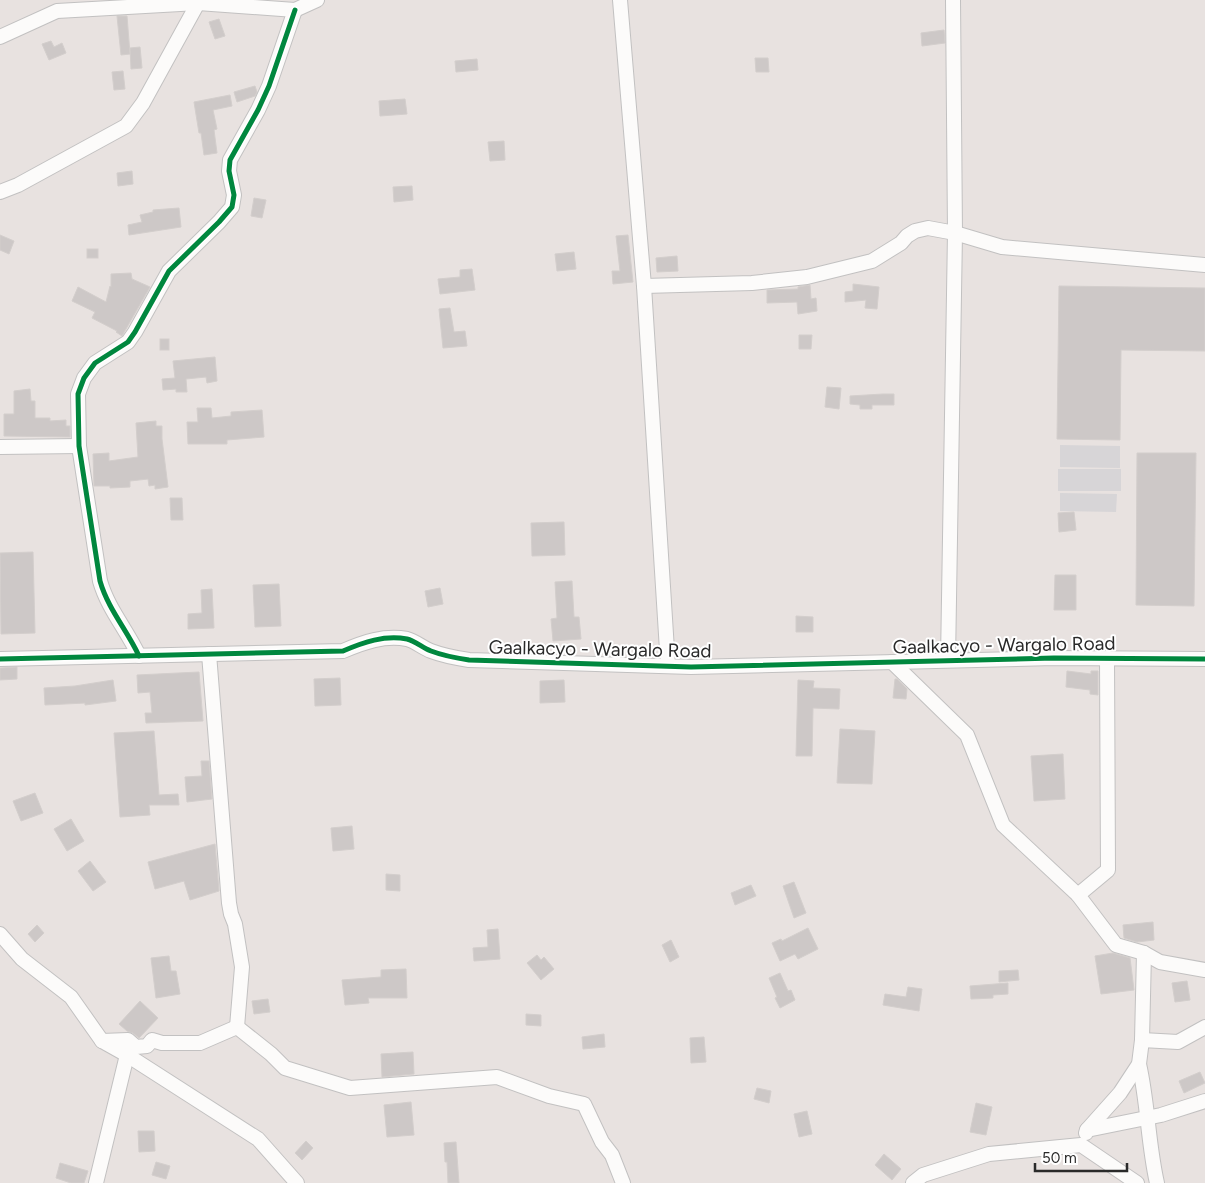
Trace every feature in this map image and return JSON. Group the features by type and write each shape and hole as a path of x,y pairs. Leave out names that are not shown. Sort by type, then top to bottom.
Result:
{"street":[{"path":"0,37 57,11 198,3 295,10 317,0"},
{"path":"620,0 644,286 668,666"},
{"path":"948,660 955,233 953,0"},
{"path":"0,192 18,185 126,126 143,104 198,3"},
{"path":"139,656 131,638 104,595 100,581 78,446 78,394 84,378 95,363 128,342 169,271 219,222 232,206 234,195 229,171 230,160 269,86 295,10"},
{"path":"644,286 792,280 872,261 901,243 915,231 928,228 955,233 1002,247 1205,265"},
{"path":"0,446 78,446"},
{"name":"Gaalkacyo - Wargalo Road","path":"0,660 344,651 364,642 387,637 409,640 448,657 469,660 691,667 1054,658 1205,659"},
{"path":"209,654 229,902 235,924 242,967 237,1027"},
{"path":"1078,895 1108,870 1107,658"},
{"path":"892,662 966,735 1003,825 1078,895 1116,945 1144,953 1160,962 1205,970"},
{"path":"0,934 22,959 71,997 102,1041 258,1139 297,1183"},
{"path":"1144,953 1142,1040 1139,1064 1144,1087 1151,1155 1157,1183"},
{"path":"102,1041 128,1040 136,1047 147,1046 152,1040 200,1043 237,1027"},
{"path":"237,1027 271,1054 285,1068 350,1088 497,1077 549,1096 584,1104 624,1183"},
{"path":"1142,1040 1178,1042 1205,1027"},
{"path":"96,1183 127,1055"},
{"path":"1081,1145 1087,1130 1120,1093 1139,1064"},
{"path":"1087,1130 1162,1115 1205,1101"},
{"path":"913,1183 923,1175 989,1154 1081,1145 1137,1183"}],"shaded area":[{"path":"1060,445 1120,446 1120,468 1060,467"},
{"path":"1058,469 1121,469 1121,491 1058,491"},
{"path":"1060,493 1117,494 1116,512 1060,511"}],"building":[{"path":"117,16 127,16 130,54 121,55"},
{"path":"219,19 225,36 215,39 209,22"},
{"path":"944,30 945,43 922,46 921,33"},
{"path":"51,41 54,47 62,43 66,53 49,60 42,44"},
{"path":"140,47 142,68 131,69 130,48"},
{"path":"755,58 768,58 769,72 756,72"},
{"path":"477,59 478,70 456,72 455,61"},
{"path":"123,71 125,89 114,90 112,72"},
{"path":"255,86 257,92 255,96 237,102 234,92"},
{"path":"230,95 232,106 213,110 217,129 214,130 217,153 204,155 194,102"},
{"path":"405,99 407,114 380,116 379,101"},
{"path":"504,141 505,160 490,161 488,142"},
{"path":"132,171 133,184 118,186 117,173"},
{"path":"412,186 413,200 394,202 393,187"},
{"path":"254,198 266,200 262,218 251,216"},
{"path":"179,208 181,227 129,235 128,225 142,222 140,215 153,212 153,210"},
{"path":"0,235 14,241 9,254 0,250"},
{"path":"628,235 633,282 613,284 612,271 620,271 616,236"},
{"path":"87,249 98,249 98,258 87,258"},
{"path":"574,252 576,269 557,271 555,254"},
{"path":"677,256 678,271 657,272 656,258"},
{"path":"472,269 475,290 440,294 438,279 460,277 460,270"},
{"path":"131,273 132,279 150,287 122,336 117,331 92,318 95,312 72,301 78,287 106,302 111,287 111,274"},
{"path":"853,284 879,287 877,309 865,308 866,300 845,302 845,292 853,291"},
{"path":"810,285 811,299 816,298 817,311 798,314 797,302 767,303 767,290 798,289 798,287"},
{"path":"1059,286 1205,288 1205,351 1121,350 1120,440 1057,439"},
{"path":"450,308 454,332 465,331 467,346 443,348 439,309"},
{"path":"799,335 812,335 811,349 799,349"},
{"path":"160,339 169,339 169,350 160,350"},
{"path":"215,357 217,381 207,383 206,377 186,379 187,392 176,392 176,389 163,390 162,379 175,378 173,361"},
{"path":"827,387 841,388 839,409 825,407"},
{"path":"30,389 31,401 35,401 35,418 50,418 50,421 66,420 66,426 70,426 70,437 4,436 4,414 14,414 14,391"},
{"path":"894,394 894,405 872,405 872,409 860,409 860,405 850,404 850,396"},
{"path":"197,408 211,408 212,418 231,416 231,412 262,410 264,437 227,440 227,444 188,444 187,422 198,422"},
{"path":"156,421 156,426 162,426 168,487 155,489 155,485 149,486 148,479 130,481 130,487 110,488 110,486 94,486 93,454 109,453 109,461 138,457 136,423"},
{"path":"1137,453 1196,453 1194,606 1136,605"},
{"path":"170,498 182,498 183,520 171,520"},
{"path":"1074,512 1076,530 1059,532 1058,513"},
{"path":"564,522 565,555 532,556 531,523"},
{"path":"33,552 35,633 1,634 0,553"},
{"path":"1055,575 1076,575 1076,610 1054,610"},
{"path":"572,581 574,617 579,617 581,639 553,641 551,619 557,618 555,582"},
{"path":"279,584 281,626 255,627 253,585"},
{"path":"440,588 443,604 428,607 425,591"},
{"path":"212,589 214,628 188,629 188,614 202,613 201,590"},
{"path":"796,616 813,617 813,632 796,632"},
{"path":"17,667 17,679 0,680 0,668"},
{"path":"1067,671 1091,674 1091,671 1098,671 1098,695 1090,694 1090,690 1066,687"},
{"path":"199,672 203,721 146,723 145,713 152,713 150,692 138,693 137,675"},
{"path":"340,678 341,705 315,706 314,679"},
{"path":"895,679 907,689 906,699 893,698"},
{"path":"113,680 116,701 85,705 85,703 45,705 44,688 75,686"},
{"path":"564,680 565,702 540,703 540,681"},
{"path":"798,680 814,681 813,688 840,689 839,709 813,708 812,756 796,756"},
{"path":"840,729 875,731 872,784 837,783"},
{"path":"154,731 159,795 178,794 179,805 149,805 150,815 120,817 114,733"},
{"path":"1063,754 1065,799 1034,801 1031,756"},
{"path":"201,761 209,761 212,799 187,802 185,777 202,776"},
{"path":"35,793 43,813 21,821 13,801"},
{"path":"71,819 84,841 67,851 54,829"},
{"path":"352,826 354,849 333,851 331,828"},
{"path":"215,844 219,891 190,900 184,881 155,889 148,862"},
{"path":"90,861 106,882 93,891 78,871"},
{"path":"386,874 400,875 400,891 386,890"},
{"path":"794,882 806,913 794,918 783,886"},
{"path":"751,885 756,896 735,905 731,893"},
{"path":"1153,922 1154,940 1137,942 1124,938 1123,925"},
{"path":"37,925 44,933 35,942 28,934"},
{"path":"808,928 818,949 798,959 795,954 780,961 772,943 781,939 782,941"},
{"path":"498,929 500,959 474,961 473,948 488,947 487,930"},
{"path":"671,940 679,957 670,962 662,945"},
{"path":"1113,953 1130,958 1134,990 1101,994 1095,956"},
{"path":"537,955 541,960 544,957 554,969 541,980 527,963"},
{"path":"169,956 171,971 176,971 180,994 156,998 151,958"},
{"path":"406,969 407,998 368,998 369,1003 345,1005 342,980 381,977 381,970"},
{"path":"1018,970 1019,980 999,982 999,971"},
{"path":"780,973 788,991 791,990 795,1000 780,1008 769,978"},
{"path":"1187,981 1190,1000 1175,1002 1172,983"},
{"path":"1008,983 1008,994 993,995 993,998 971,999 970,986"},
{"path":"908,987 922,989 919,1011 883,1005 885,994 906,997"},
{"path":"268,999 270,1012 254,1014 252,1001"},
{"path":"140,1001 158,1018 139,1038 119,1024"},
{"path":"526,1014 541,1015 541,1026 526,1025"},
{"path":"604,1034 605,1047 583,1049 582,1037"},
{"path":"704,1037 706,1062 691,1063 690,1038"},
{"path":"413,1052 414,1074 382,1077 381,1054"},
{"path":"1200,1072 1205,1083 1184,1093 1179,1081"},
{"path":"757,1088 771,1091 769,1103 754,1099"},
{"path":"411,1102 414,1135 387,1137 384,1105"},
{"path":"976,1103 992,1107 986,1135 970,1132"},
{"path":"807,1111 812,1134 799,1137 794,1114"},
{"path":"138,1131 154,1131 155,1151 139,1152"},
{"path":"306,1141 313,1148 302,1160 295,1153"},
{"path":"456,1142 459,1183 448,1183 444,1143"},
{"path":"884,1154 901,1169 892,1180 875,1165"},
{"path":"156,1162 170,1166 166,1179 152,1175"},
{"path":"60,1163 88,1171 84,1183 71,1183 56,1178"}],"cycle path":[{"path":"139,656 108,601 100,581 79,446 78,394 84,378 95,363 128,342 169,271 232,207 234,195 229,171 230,160 269,86 295,10"},
{"path":"0,659 343,651 366,642 390,638 407,639 436,653 469,660 691,667 1054,658 1205,659"}]}
